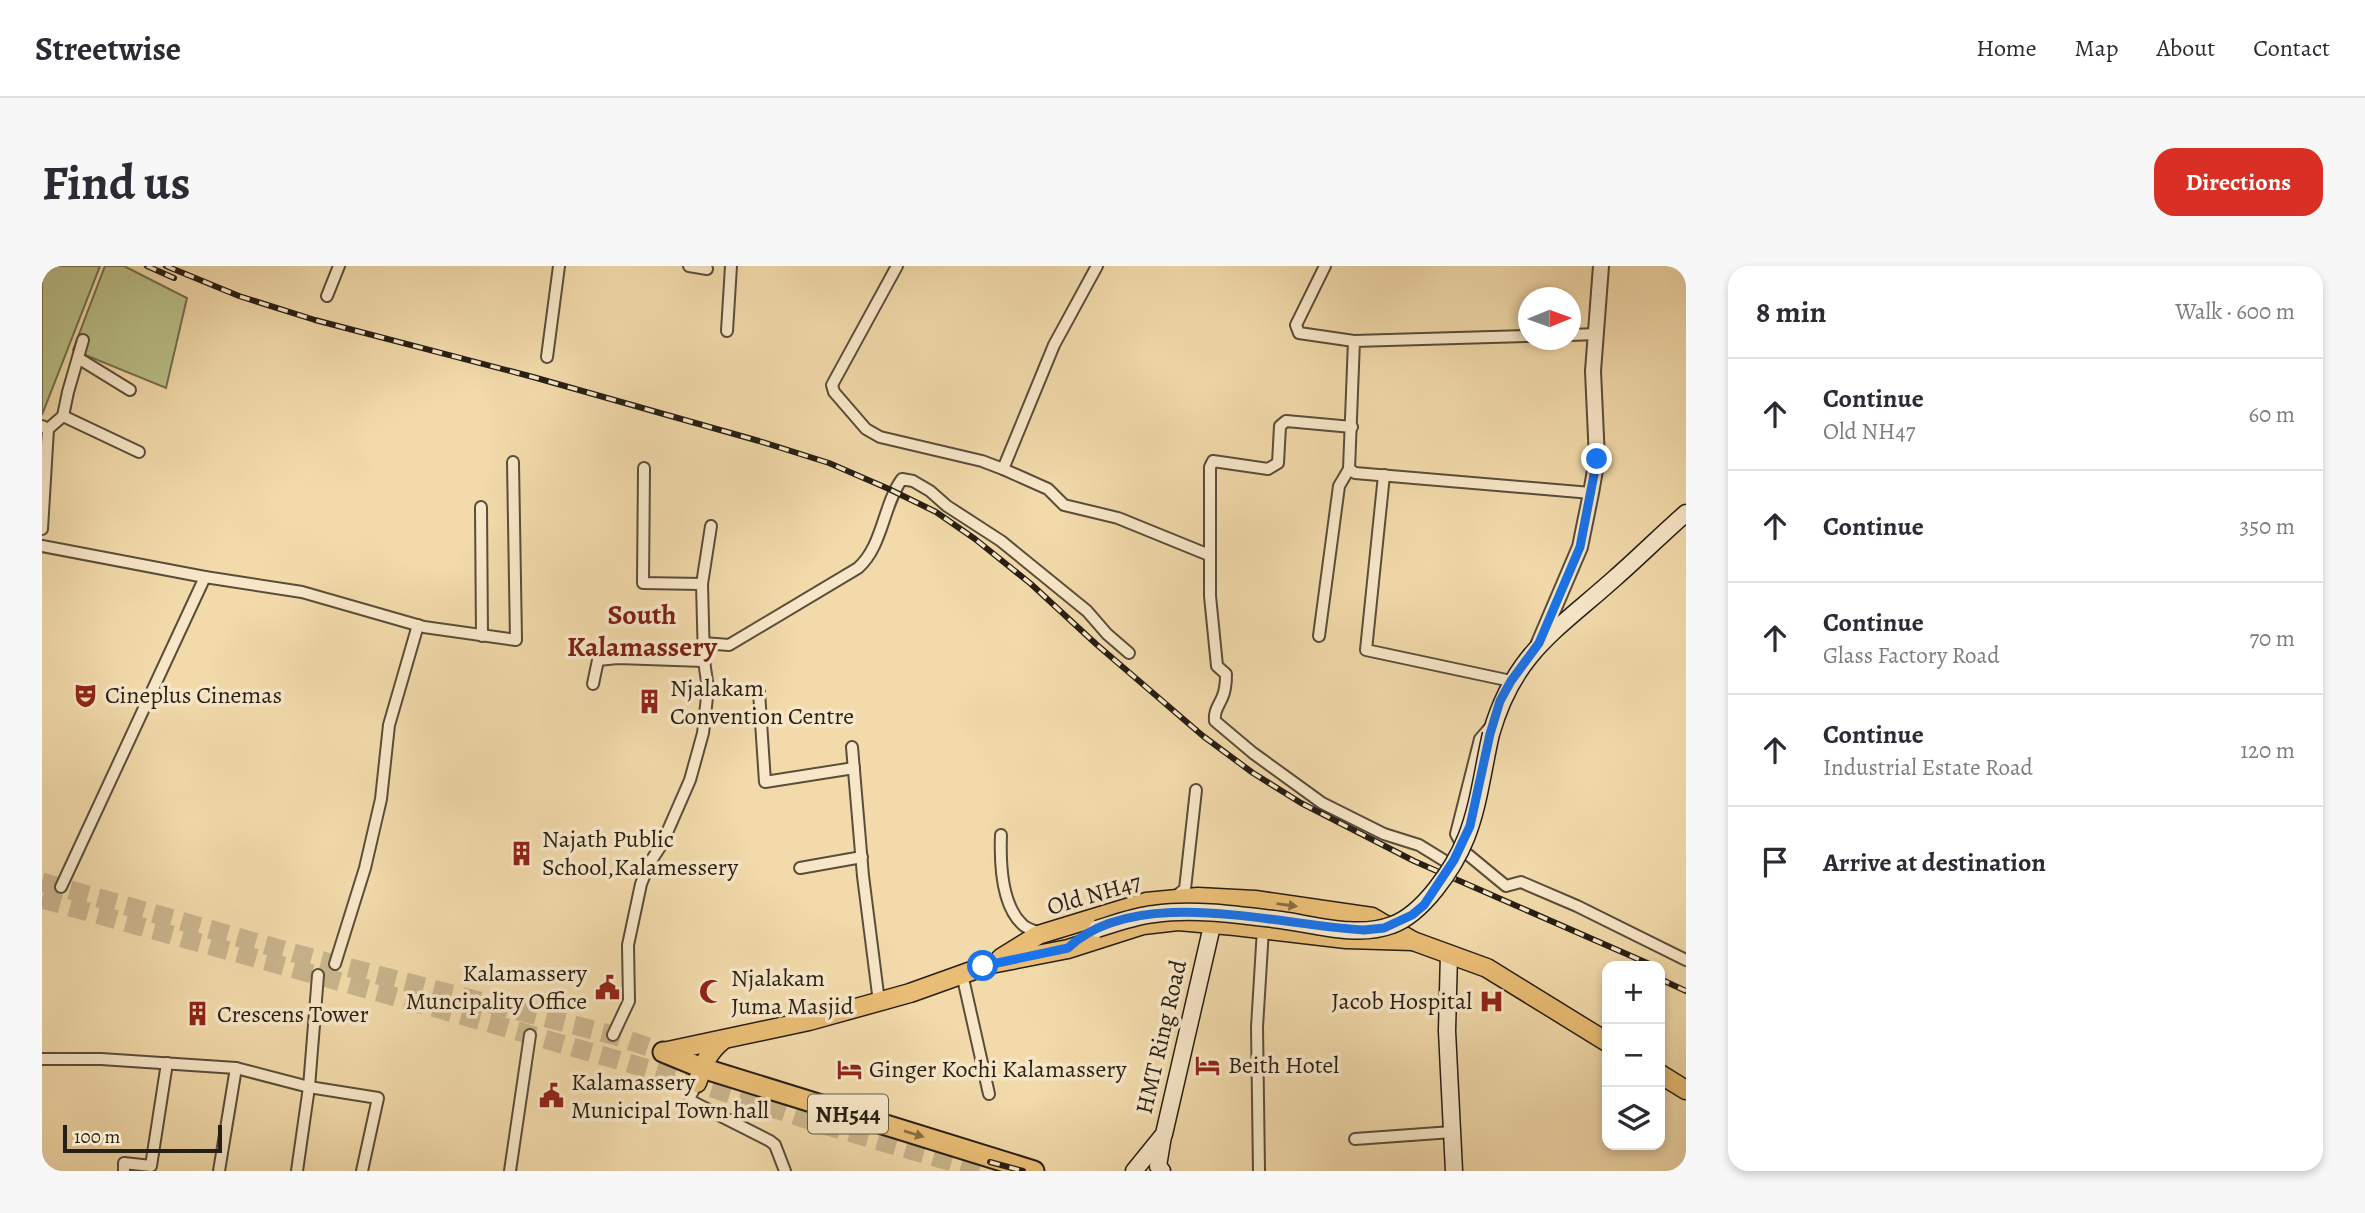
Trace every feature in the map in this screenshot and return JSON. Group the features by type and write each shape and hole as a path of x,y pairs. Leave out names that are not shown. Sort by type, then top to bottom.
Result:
{"highway":[{"name":"NH544","path":"663,1052 699,1075 807,1110 1034,1171"}],"main road":[{"path":"1068,948 1097,929 1138,917 1175,912 1262,918 1364,930 1384,928 1404,920 1424,905 1463,846 1500,701 1511,681 1539,643 1686,513"},
{"name":"Old NH47","path":"991,964 1040,935 1146,902 1198,897 1219,898"},
{"path":"1219,898 1255,900 1372,917 1413,941 1487,968 1602,1039"},
{"name":"HMT Ring Road","path":"1134,1171 1164,1134 1219,898"},
{"name":"Old NH47","path":"663,1052 810,1021 879,1002 991,964 1045,954 1143,925 1178,921 1212,924"},
{"path":"1212,924 1346,939 1413,941"},
{"path":"1061,927 1097,929"},
{"path":"1040,935 1039,947 1045,954"},
{"path":"1449,954 1447,1031 1454,1171"},
{"path":"699,1075 713,1048 723,1040"},
{"path":"1665,1077 1686,1090"},
{"path":"1161,1171 1158,1166 1164,1134"}],"street":[{"path":"327,296 339,266"},
{"path":"547,357 559,266"},
{"path":"690,266 707,269"},
{"path":"727,331 730,266"},
{"path":"897,266 832,385 834,392 866,429 880,438 982,461 1048,489 1064,505 1118,518 1209,555"},
{"path":"1003,469 1054,345 1097,266"},
{"path":"1325,266 1296,324 1299,334 1354,341 1518,336"},
{"path":"1539,643 1580,547 1597,459 1593,371 1601,266"},
{"path":"1581,335 1596,334"},
{"path":"42,529 45,428 63,415 83,340"},
{"path":"1319,636 1339,485 1349,469 1354,341"},
{"path":"78,358 130,390"},
{"path":"63,415 139,452"},
{"path":"1352,427 1286,421 1280,426 1278,463 1273,467 1268,469 1213,461 1210,467 1209,555 1217,666 1226,674 1223,698 1214,713 1215,721 1253,753 1322,803 1384,834 1419,845 1445,861"},
{"path":"42,546 205,577 302,592 418,625 516,640 513,462"},
{"path":"644,468 643,583 702,584"},
{"path":"1349,469 1384,475 1591,493"},
{"path":"1384,475 1366,650 1511,681"},
{"path":"704,643 729,645 858,568 871,550 893,491 902,479 913,481 930,491 947,506 1001,541 1087,611 1107,634 1129,653"},
{"path":"481,507 482,636"},
{"path":"613,1035 629,1001 628,945 641,884 690,780 703,733 708,688 704,661 702,584 711,526"},
{"path":"61,887 205,577"},
{"path":"335,964 365,867 381,799 389,725 418,625"},
{"path":"593,684 598,660 618,658 704,661"},
{"path":"759,692 765,782 854,768"},
{"path":"1492,729 1480,739 1456,834 1466,853 1506,886 1521,882 1577,906 1686,960"},
{"path":"852,747 879,1002"},
{"path":"1170,901 1185,889 1196,790"},
{"path":"1001,835 1000,872 1010,901 1022,925 1040,935"},
{"path":"800,869 862,858"},
{"path":"1259,1171 1257,1027 1264,929"},
{"path":"962,974 989,1094"},
{"path":"297,1171 309,1087 318,975"},
{"path":"510,1171 530,1035"},
{"path":"42,1059 236,1068 309,1087 378,1098 362,1171"},
{"path":"124,1171 124,1163 151,1166 167,1063"},
{"path":"219,1171 236,1068"},
{"path":"699,1075 690,1097 691,1101 770,1141 775,1145 785,1171"},
{"path":"1355,1139 1452,1132"}],"green space":[{"path":"42,266 100,266 42,415"},
{"path":"105,266 124,266 187,298 166,388 73,350"}],"tunnel":[{"path":"42,882 315,959 613,1035 663,1052"},
{"path":"42,899 493,1024 697,1083 824,1125 983,1171"}],"railway":[{"path":"147,266 174,278"},
{"path":"166,266 239,296 315,320 533,377 759,441 829,463 889,489 936,512 975,539 1031,584 1203,736 1253,773 1301,803 1414,861 1643,961"},
{"path":"1665,981 1686,991"},
{"path":"990,1162 1023,1171"}],"place":[{"name":"Cineplus Cinemas","path":"85,695"},
{"name":"Njalakam Convention Centre","path":"650,702"},
{"name":"Najath Public School,Kalamessery","path":"522,853"},
{"name":"Kalamassery Muncipality Office","path":"607,987"},
{"name":"Njalakam Juma Masjid","path":"711,992"},
{"name":"Jacob Hospital","path":"1492,1001"},
{"name":"Crescens Tower","path":"197,1014"},
{"name":"Beith Hotel","path":"1208,1065"},
{"name":"Ginger Kochi Kalamassery","path":"849,1069"},
{"name":"Kalamassery Municipal Town hall","path":"551,1096"}],"district":[{"name":"South Kalamassery","path":"642,630"}],"route":[{"path":"983,966 1068,948 1097,929 1153,914 1209,913 1364,930 1395,925 1412,915 1424,905 1463,846 1500,701 1539,643 1580,547 1597,459"}]}
